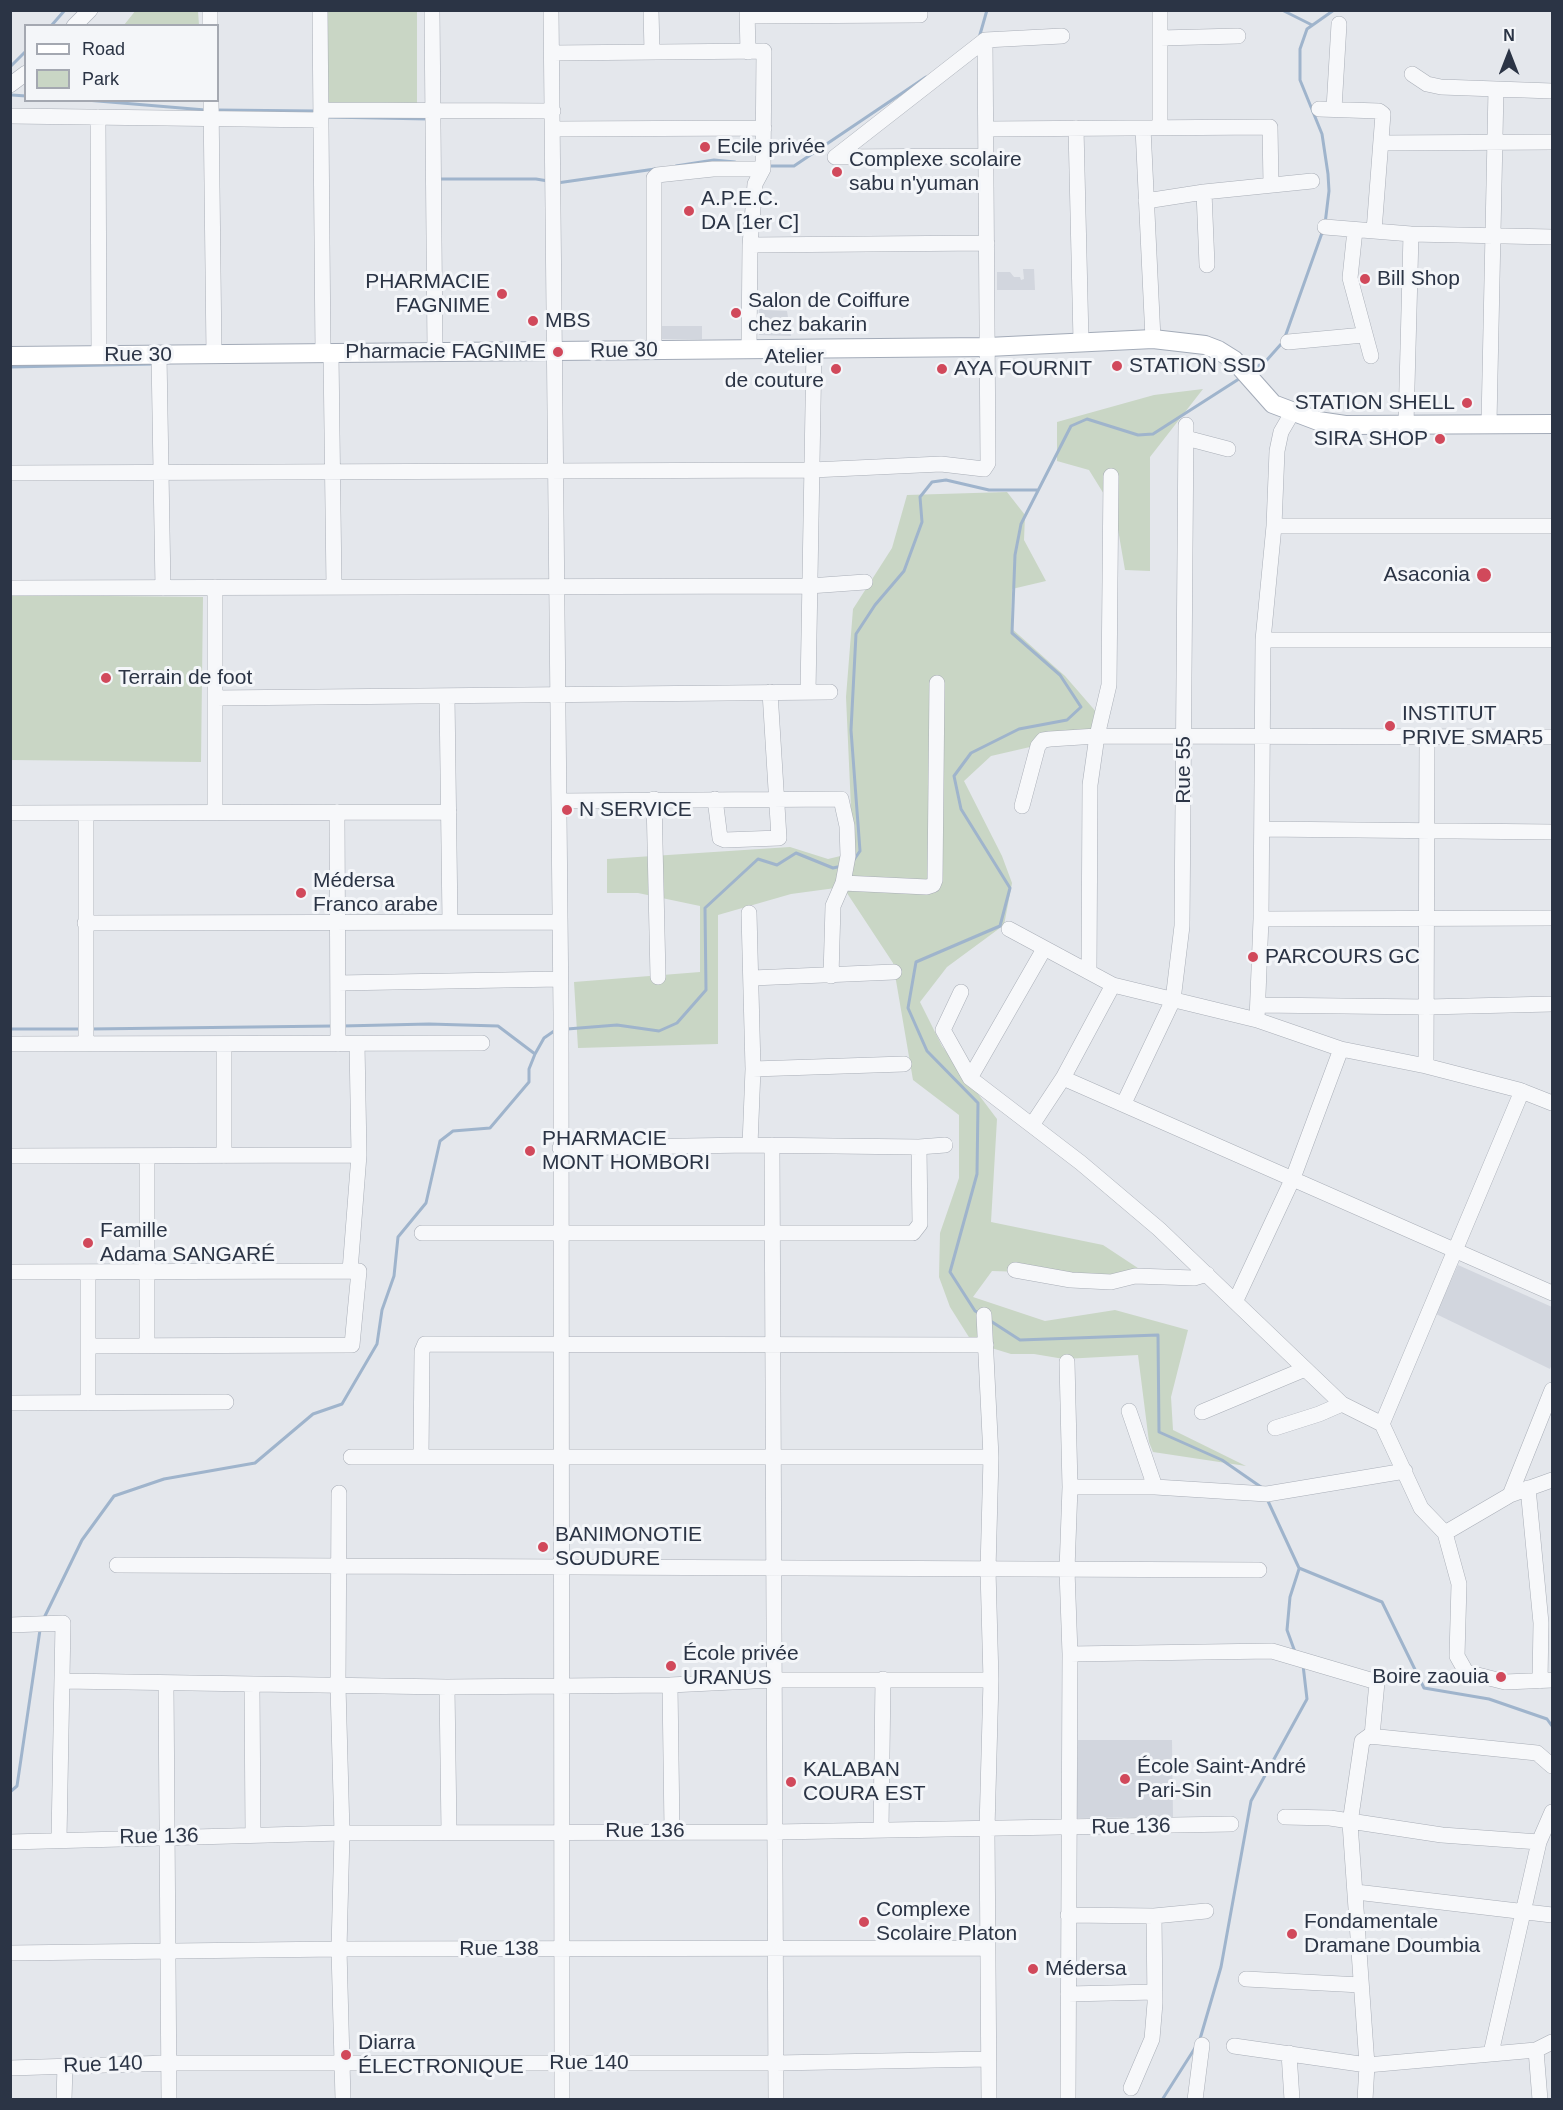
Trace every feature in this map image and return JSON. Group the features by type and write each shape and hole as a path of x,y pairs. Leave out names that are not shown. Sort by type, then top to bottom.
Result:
{"main road":[{"name":"Rue 30","path":"10,356 988,347 1153,339 1205,345 1234,360 1273,404 1292,413"},
{"path":"1292,413 1318,421 1345,425 1552,424"}],"street":[{"path":"76,24 90,10"},
{"path":"320,10 334,587"},
{"path":"432,10 435,352"},
{"path":"551,10 561,1013 562,2100"},
{"path":"651,10 652,52"},
{"path":"748,52 747,13 920,15 920,10"},
{"path":"1160,10 1160,128"},
{"path":"1339,24 1326,109 1379,111 1384,118 1374,231"},
{"path":"986,156 835,158 985,40 1062,36"},
{"path":"1160,38 1238,36"},
{"path":"10,473 812,470 941,464 984,469 988,463 985,40"},
{"path":"552,53 764,51 763,169 755,184 750,245 749,349"},
{"path":"10,85 24,74"},
{"path":"1412,74 1427,84 1442,87 1552,91"},
{"path":"1489,423 1497,142 1496,88"},
{"path":"211,110 213,355"},
{"path":"10,116 98,117 211,110 433,117 553,111"},
{"path":"98,117 99,356"},
{"path":"986,129 1270,127 1271,185"},
{"path":"553,129 764,128"},
{"path":"1076,128 1081,341"},
{"path":"1143,128 1153,339"},
{"path":"1381,143 1552,142"},
{"path":"654,350 654,178 657,175 712,169 763,169"},
{"path":"1146,201 1204,192 1312,182"},
{"path":"1204,192 1207,265"},
{"path":"1325,227 1412,234 1552,237"},
{"path":"1355,230 1350,278 1371,356"},
{"path":"1406,424 1412,234"},
{"path":"750,245 987,243"},
{"path":"1288,342 1364,335"},
{"path":"808,692 814,349"},
{"path":"159,355 163,588"},
{"path":"1258,1013 1263,640 1274,526 1277,451 1281,432 1292,413"},
{"name":"Rue 55","path":"1124,1103 1146,1052 1173,1000 1182,926 1186,431 1228,449"},
{"path":"1089,972 1090,785 1096,736 1109,685 1111,476"},
{"path":"1274,526 1552,526"},
{"path":"10,588 810,586 865,582"},
{"path":"215,588 215,812"},
{"path":"1263,640 1552,640"},
{"path":"843,883 927,887 933,885 935,880 937,683"},
{"path":"715,799 718,833 725,840 779,838 770,692"},
{"path":"215,698 830,692"},
{"path":"447,696 450,922"},
{"path":"1022,806 1038,746 1043,740 1096,736 1552,737"},
{"path":"1426,1066 1428,1007 1427,737"},
{"path":"559,801 778,800 838,797 843,802 848,856 843,883 833,906 831,976"},
{"path":"654,800 658,976"},
{"path":"337,812 338,1044"},
{"path":"10,813 449,812"},
{"path":"86,813 86,1044"},
{"path":"1262,829 1552,832"},
{"path":"749,913 753,1069 750,1144"},
{"path":"1261,919 1552,918"},
{"path":"85,923 559,922"},
{"path":"1009,929 1113,986 1173,1000 1258,1013 1552,1004"},
{"path":"970,1078 1044,949"},
{"path":"752,978 894,972"},
{"path":"338,983 560,980"},
{"path":"1032,1125 1063,1078 1113,986"},
{"path":"961,992 943,1030 970,1078 1107,1184 1236,1300 1342,1404 1382,1424 1421,1508 1445,1533 1460,1584 1457,1656 1460,1665 1466,1672 1505,1682 1546,1680 1528,1488"},
{"path":"1258,1013 1341,1049 1426,1066 1522,1091 1552,1103"},
{"path":"10,1044 482,1043"},
{"path":"224,1044 224,1156"},
{"path":"350,1271 359,1155 357,1044"},
{"path":"1236,1300 1293,1178 1341,1049"},
{"path":"753,1069 904,1064"},
{"path":"1063,1078 1552,1293"},
{"path":"1382,1424 1522,1091"},
{"path":"560,1148 750,1144 919,1147 945,1144"},
{"path":"772,1145 776,2100"},
{"path":"422,1233 913,1233 920,1224 919,1147"},
{"path":"10,1156 359,1155"},
{"path":"147,1156 147,1346"},
{"path":"1015,1270 1071,1280 1111,1282 1135,1276 1194,1278 1208,1274"},
{"path":"10,1272 359,1271 352,1345 88,1346"},
{"path":"88,1272 88,1403"},
{"path":"984,1315 991,1457 988,1570 991,1680 987,1829 988,2100"},
{"path":"421,1457 422,1351 425,1344 986,1345"},
{"path":"1067,1362 1070,1487 1067,1570 1070,1654 1068,2100"},
{"path":"1202,1412 1305,1369"},
{"path":"1510,1495 1552,1390"},
{"path":"10,1403 226,1402"},
{"path":"1275,1428 1342,1404"},
{"path":"1129,1411 1155,1487"},
{"path":"351,1457 991,1457"},
{"path":"1070,1487 1155,1487 1267,1494 1405,1471"},
{"path":"1445,1533 1510,1495 1552,1480"},
{"path":"339,1493 338,1686 342,1833 339,1949 343,2100"},
{"path":"117,1565 1259,1570"},
{"path":"10,1625 63,1623 59,1839"},
{"path":"1070,1654 1272,1651 1377,1682 1372,1736"},
{"path":"881,1829 883,1679"},
{"path":"63,1681 166,1685 447,1687 670,1685 774,1680 991,1680"},
{"path":"166,1685 169,2100"},
{"path":"670,1685 672,1831"},
{"path":"252,1686 253,1834"},
{"path":"447,1687 449,1832"},
{"path":"1365,2100 1366,2065 1350,1823 1362,1741 1372,1736 1537,1754 1552,1766"},
{"path":"1491,2053 1521,1911 1539,1842 1552,1812"},
{"path":"1285,1817 1329,1818 1350,1823 1442,1835 1539,1842"},
{"name":"Rue 136","path":"10,1842 253,1834 562,1831 775,1832 1231,1824"},
{"path":"1356,1892 1552,1915"},
{"path":"1068,1916 1154,1916 1206,1911"},
{"path":"1131,2088 1152,2039 1155,1992 1154,1916"},
{"name":"Rue 138","path":"10,1953 339,1949 988,1948"},
{"path":"1246,1979 1361,1985"},
{"path":"1068,1994 1155,1992"},
{"path":"1234,2046 1366,2065 1536,2050 1552,2042"},
{"path":"1196,2100 1202,2044"},
{"path":"1536,2050 1540,2100"},
{"path":"1289,2053 1292,2100"},
{"name":"Rue 140","path":"10,2068 169,2063 776,2063 988,2059"},
{"path":"64,2100 65,2066"}],"shaded area":[{"path":"1023,269 1034,269 1035,290 997,290 997,272 1010,272 1014,277 1020,277 1021,280 1024,279"},
{"path":"759,296 768,296 765,310 787,311 791,336 759,335"},
{"path":"662,326 702,326 702,339 662,339"},
{"path":"1458,1265 1552,1307 1552,1364 1550,1369 1436,1314"},
{"name":"École Saint-André Pari-Sin","path":"1078,1740 1172,1740 1173,1817 1076,1818"}],"green space":[{"path":"136,10 198,11 199,24 125,24"},
{"path":"323,11 417,11 417,108 322,107"},
{"path":"1203,389 1150,457 1150,571 1125,570 1115,512 1089,470 1057,461 1057,422 1154,395"},
{"path":"1007,492 1025,515 1024,540 1046,581 1012,589 1011,628 1065,676 1098,714 1088,739 1043,744 991,756 964,781 1002,856 1012,883 1004,925 947,967 920,1002 942,1046 997,1119 991,1222 1103,1245 1150,1276 992,1271 973,1297 1045,1321 1115,1310 1188,1330 1171,1397 1173,1430 1246,1466 1153,1452 1149,1442 1138,1355 1064,1359 1034,1354 1011,1354 972,1342 950,1307 939,1277 940,1233 959,1178 959,1115 913,1080 893,963 843,887 791,894 718,915 718,1044 578,1048 574,982 700,972 700,906 638,893 607,893 607,859 790,847 828,859 853,853 846,697 853,609 892,548 907,495"},
{"name":"Terrain de foot","path":"11,595 203,597 201,762 11,760"}],"waterway":[{"path":"53,24 65,10"},
{"path":"979,38 987,10"},
{"path":"1282,10 1312,25"},
{"path":"1325,224 1329,191 1328,174 1322,134 1300,80 1300,49 1307,29 1334,10"},
{"path":"10,67 24,53"},
{"path":"770,166 794,166 926,77"},
{"path":"12,95 24,96"},
{"path":"110,102 205,110"},
{"path":"215,110 316,111"},
{"path":"327,117 428,119"},
{"path":"676,166 714,160 735,162"},
{"path":"557,183 655,169"},
{"path":"438,179 548,181"},
{"path":"1285,337 1323,230"},
{"path":"1252,370 1266,361 1282,343"},
{"path":"10,367 154,364"},
{"path":"981,1314 975,1311 950,1272 977,1174 978,1103 927,1051 908,1008 916,962 1000,926 1010,888 961,809 954,776 971,753 1019,729 1067,720 1081,707 1060,675 1012,633 1015,555 1021,524 1071,426 1087,419 1138,435 1153,434 1242,377"},
{"path":"851,864 860,851 851,730 856,634 875,605 904,571 922,522 920,497 932,482 946,480 989,490 1038,490"},
{"path":"567,1029 617,1025 659,1031 677,1023 706,990 705,908 758,859 777,865 796,853 833,868 842,866"},
{"path":"342,1026 429,1024 498,1026 535,1054"},
{"path":"90,1029 333,1026"},
{"path":"10,1029 81,1029"},
{"path":"44,1618 82,1540 114,1496 164,1479 255,1463 313,1414 342,1404 377,1344 382,1310 394,1276 398,1237 426,1203 440,1141 453,1131 490,1128 529,1082 529,1069 535,1054 544,1038 557,1029"},
{"path":"989,1320 1020,1340 1158,1335 1159,1432 1222,1460 1261,1487"},
{"path":"1267,1499 1299,1568 1382,1602 1424,1688 1489,1699 1547,1719 1552,1726"},
{"path":"1295,1652 1287,1630 1290,1597 1299,1569"},
{"path":"10,1792 17,1786 40,1630"},
{"path":"1200,2039 1221,1967 1251,1801 1307,1699 1303,1665"},
{"path":"1162,2100 1195,2048"}],"place":[{"name":"Ecile privée","path":"705,147"},
{"name":"Complexe scolaire sabu n'yuman","path":"837,172"},
{"name":"A.P.E.C. DA [1er C]","path":"689,211"},
{"name":"Bill Shop","path":"1365,279"},
{"name":"PHARMACIE FAGNIME","path":"502,294"},
{"name":"Salon de Coiffure chez bakarin","path":"736,313"},
{"name":"MBS","path":"533,321"},
{"name":"Pharmacie FAGNIME","path":"558,352"},
{"name":"STATION SSD","path":"1117,366"},
{"name":"Atelier de couture","path":"836,369"},
{"name":"AYA FOURNIT","path":"942,369"},
{"name":"STATION SHELL","path":"1467,403"},
{"name":"SIRA SHOP","path":"1440,439"},
{"name":"Asaconia","path":"1484,575"},
{"name":"Terrain de foot","path":"106,678"},
{"name":"INSTITUT PRIVE SMAR5","path":"1390,726"},
{"name":"N SERVICE","path":"567,810"},
{"name":"Médersa Franco arabe","path":"301,893"},
{"name":"PARCOURS GC","path":"1253,957"},
{"name":"PHARMACIE MONT HOMBORI","path":"530,1151"},
{"name":"Famille Adama SANGARÉ","path":"88,1243"},
{"name":"BANIMONOTIE SOUDURE","path":"543,1547"},
{"name":"École privée URANUS","path":"671,1666"},
{"name":"Boire zaouia","path":"1501,1677"},
{"name":"École Saint-André Pari-Sin","path":"1125,1779"},
{"name":"KALABAN COURA EST","path":"791,1782"},
{"name":"Complexe Scolaire Platon","path":"864,1922"},
{"name":"Fondamentale Dramane Doumbia","path":"1292,1934"},
{"name":"Médersa","path":"1033,1969"},
{"name":"Diarra ÉLECTRONIQUE","path":"346,2055"}]}
